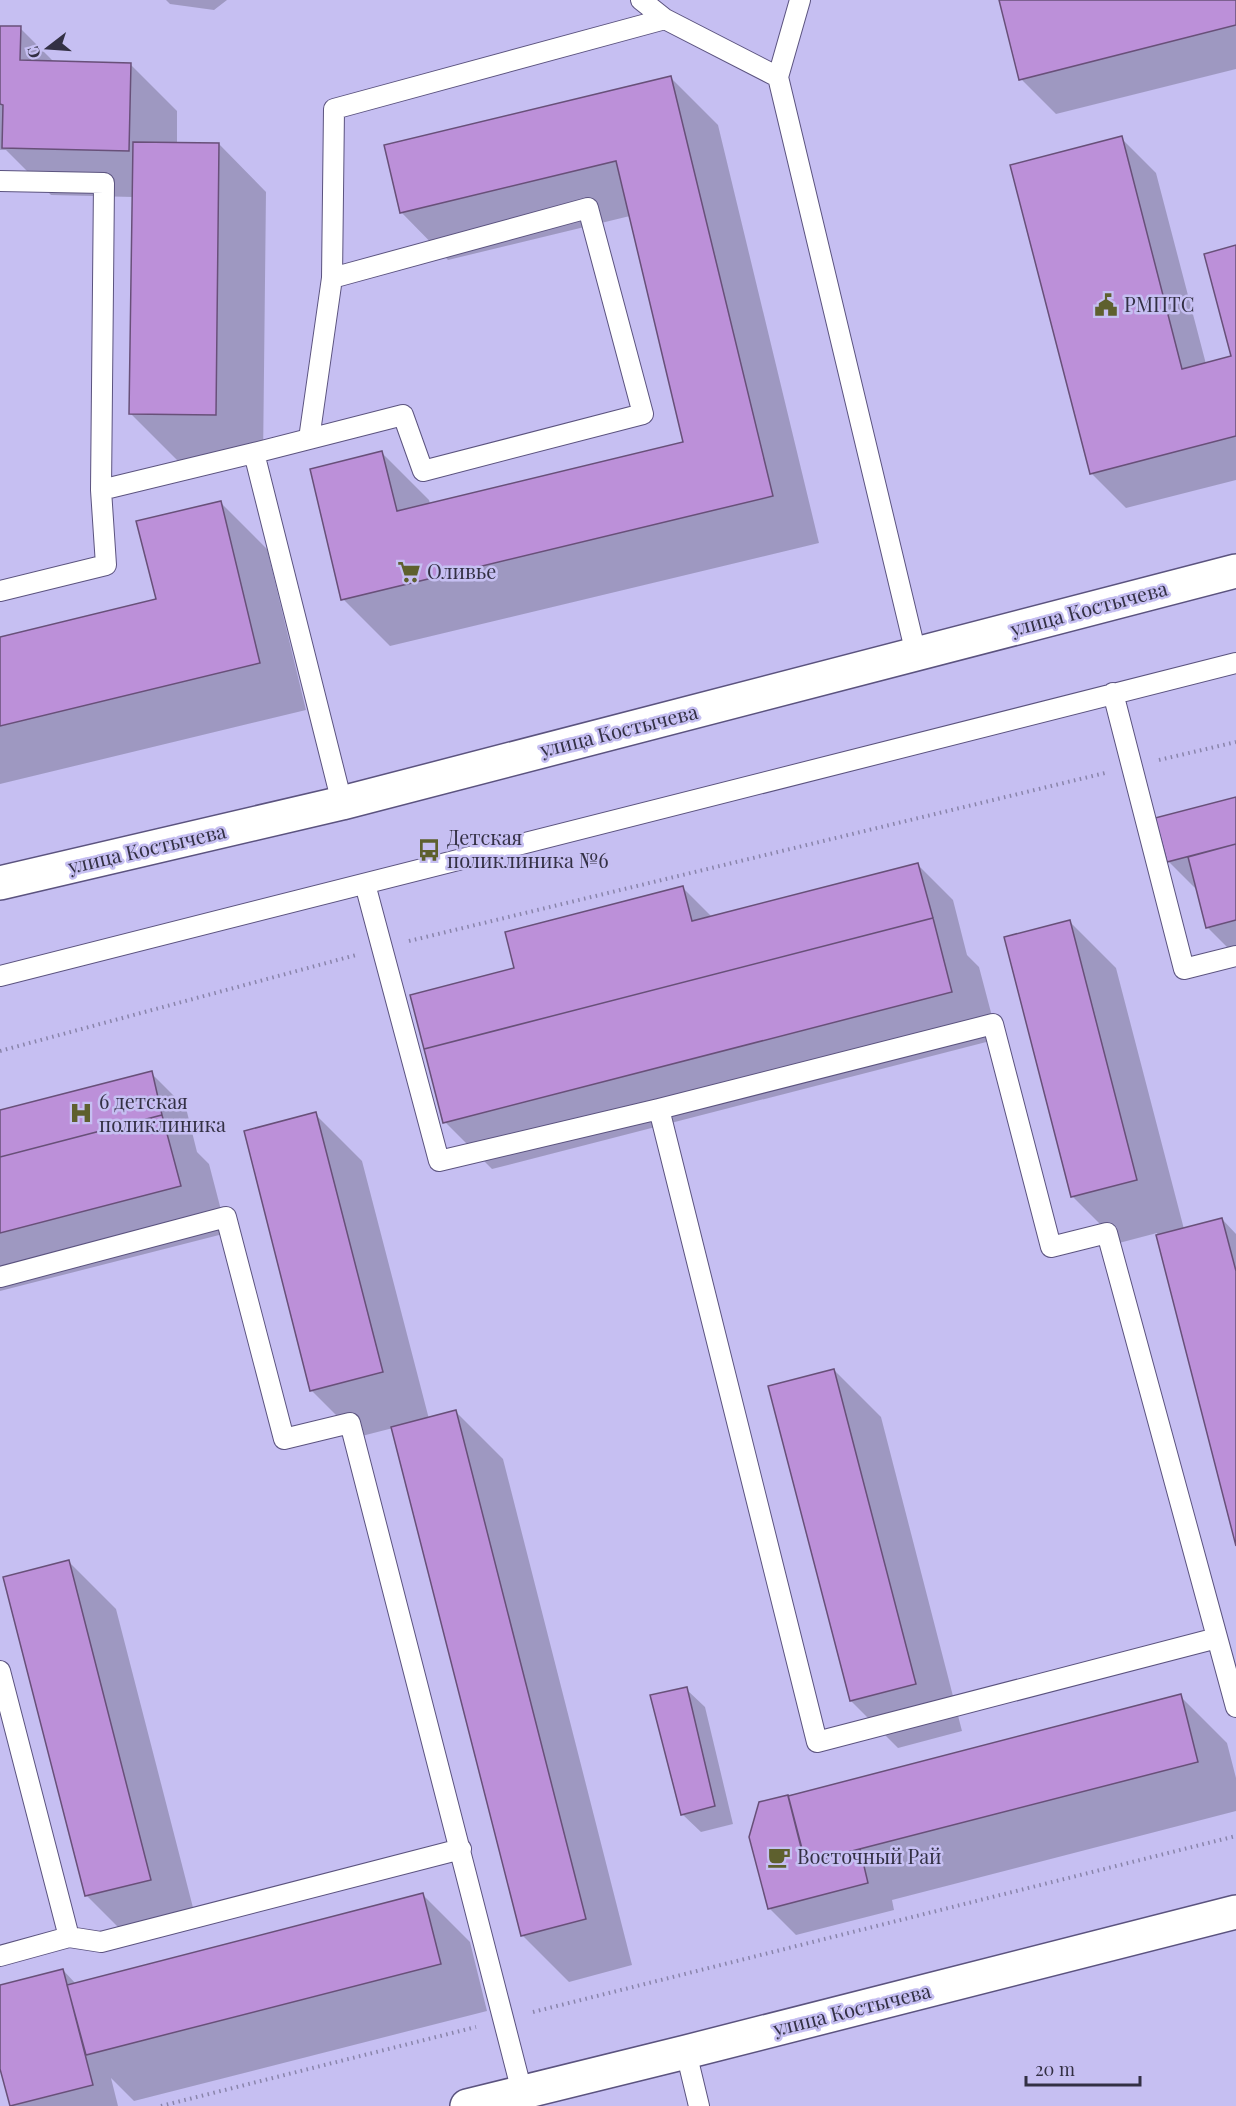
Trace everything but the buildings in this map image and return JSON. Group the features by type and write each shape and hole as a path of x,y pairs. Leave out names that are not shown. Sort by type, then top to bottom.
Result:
{"street":[{"name":"улица Костычева","path":"0,883 342,803 1236,571"},
{"name":"улица Костычева","path":"467,2106 1236,1912"}],"lane":[{"path":"641,0 665,19 778,77"},
{"path":"800,0 778,77 916,654"},
{"path":"309,439 332,278 334,109 665,19"},
{"path":"0,181 104,183 100,490 106,566 0,591"},
{"path":"100,490 403,415 423,471 643,414 588,208 332,278"},
{"path":"254,453 342,803"},
{"path":"0,976 1236,663"},
{"path":"1113,693 1184,969 1236,957"},
{"path":"365,884 440,1161 659,1109 993,1024 1051,1247 1107,1233 1236,1707"},
{"path":"659,1109 817,1743 1217,1638"},
{"path":"0,1277 226,1217 285,1439 350,1423 522,2092"},
{"path":"0,1671 69,1937"},
{"path":"0,1956 69,1937 100,1942 461,1849"},
{"path":"686,2052 699,2106"}],"path":[{"path":"0,1051 382,948 1236,742"},
{"path":"161,2106 1236,1836"}],"place":[{"name":"РМПТС","path":"1106,305"},
{"name":"Оливье","path":"409,572"},
{"name":"Детская поликлиника №6","path":"429,850"},
{"name":"6 детская поликлиника","path":"81,1113"},
{"name":"Восточный Рай","path":"779,1857"}]}
